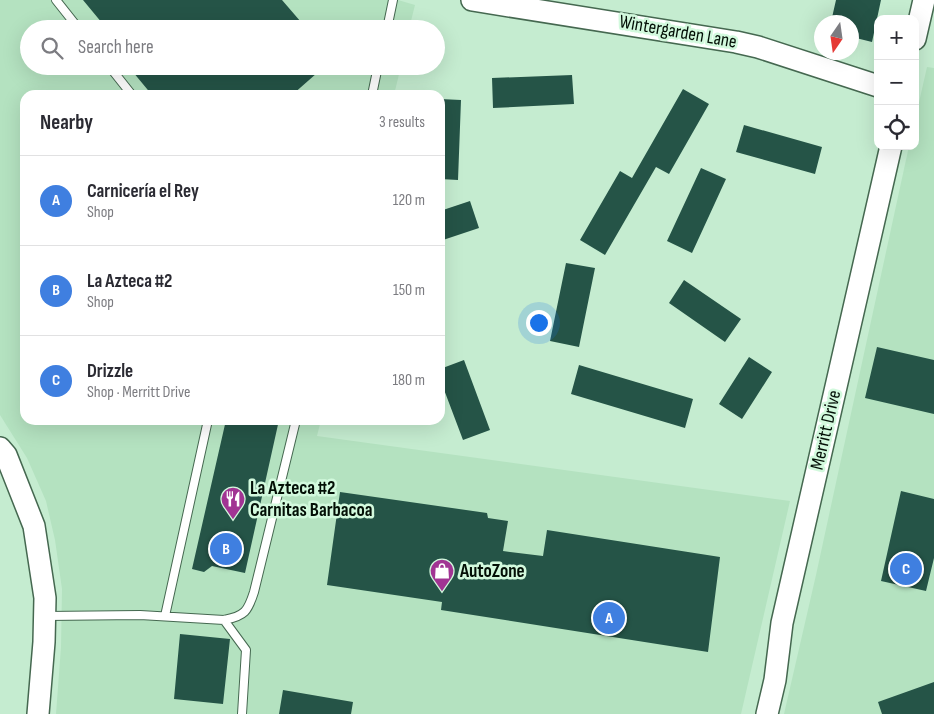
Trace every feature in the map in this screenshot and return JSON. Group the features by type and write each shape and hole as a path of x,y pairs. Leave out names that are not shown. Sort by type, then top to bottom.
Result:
{"street":[{"name":"Wintergarden Lane","path":"472,0 736,42 758,47 874,85"},
{"path":"919,22 924,0"},
{"name":"Merritt Drive","path":"767,714 775,680 782,623 890,150"},
{"path":"0,448 6,455 34,526 45,598 44,650 38,714"}],"lane":[{"path":"56,0 72,20"},
{"path":"389,20 393,0"},
{"path":"116,75 128,90"},
{"path":"373,90 376,75"},
{"path":"165,616 207,425"},
{"path":"44,616 165,616 224,620 238,617 249,608 295,425"},
{"path":"224,620 246,650 242,714"}],"shaded area":[{"path":"0,0 398,0 415,5 411,20 20,20 20,75 399,75 395,90 20,90 20,425 320,425 317,436 790,501 741,714 56,714 61,647 62,589 55,540 46,501 27,458 0,415"},
{"path":"927,67 934,68 934,714 784,714 908,150 919,150 919,102"}],"building":[{"path":"83,0 282,0 299,20 100,20"},
{"path":"836,0 881,0 878,15 874,15 872,42 859,39 859,15 833,15"},
{"path":"135,75 315,75 298,90 148,90"},
{"path":"572,75 574,104 493,108 492,78"},
{"path":"683,89 709,104 669,174 656,167 605,255 580,240 620,171 632,178"},
{"path":"445,99 461,100 458,180 445,179"},
{"path":"744,125 822,147 815,174 736,152"},
{"path":"701,168 726,179 692,253 667,241"},
{"path":"470,201 479,228 445,239 445,209"},
{"path":"566,263 595,268 579,347 550,341"},
{"path":"684,280 741,319 725,342 669,303"},
{"path":"877,347 934,360 934,414 865,398"},
{"path":"749,357 772,372 742,419 719,404"},
{"path":"464,360 490,430 463,440 445,392 445,367"},
{"path":"579,365 693,399 685,428 571,394"},
{"path":"225,425 278,425 245,573 212,566 204,572 192,569"},
{"path":"901,491 934,499 934,558 926,591 881,581"},
{"path":"340,492 487,513 488,518 508,521 503,551 543,556 547,530 720,557 708,652 441,610 442,602 327,585"},
{"path":"180,634 230,639 223,704 174,699"},
{"path":"934,682 934,714 882,714 878,702"},
{"path":"283,690 353,702 351,714 279,714"}],"place":[{"name":"La Azteca #2 Carnitas Barbacoa","path":"233,520"},
{"name":"La Azteca #2","path":"226,549"},
{"name":"Drizzle","path":"906,569"},
{"name":"AutoZone","path":"442,592"},
{"name":"Carnicería el Rey","path":"609,618"}]}
